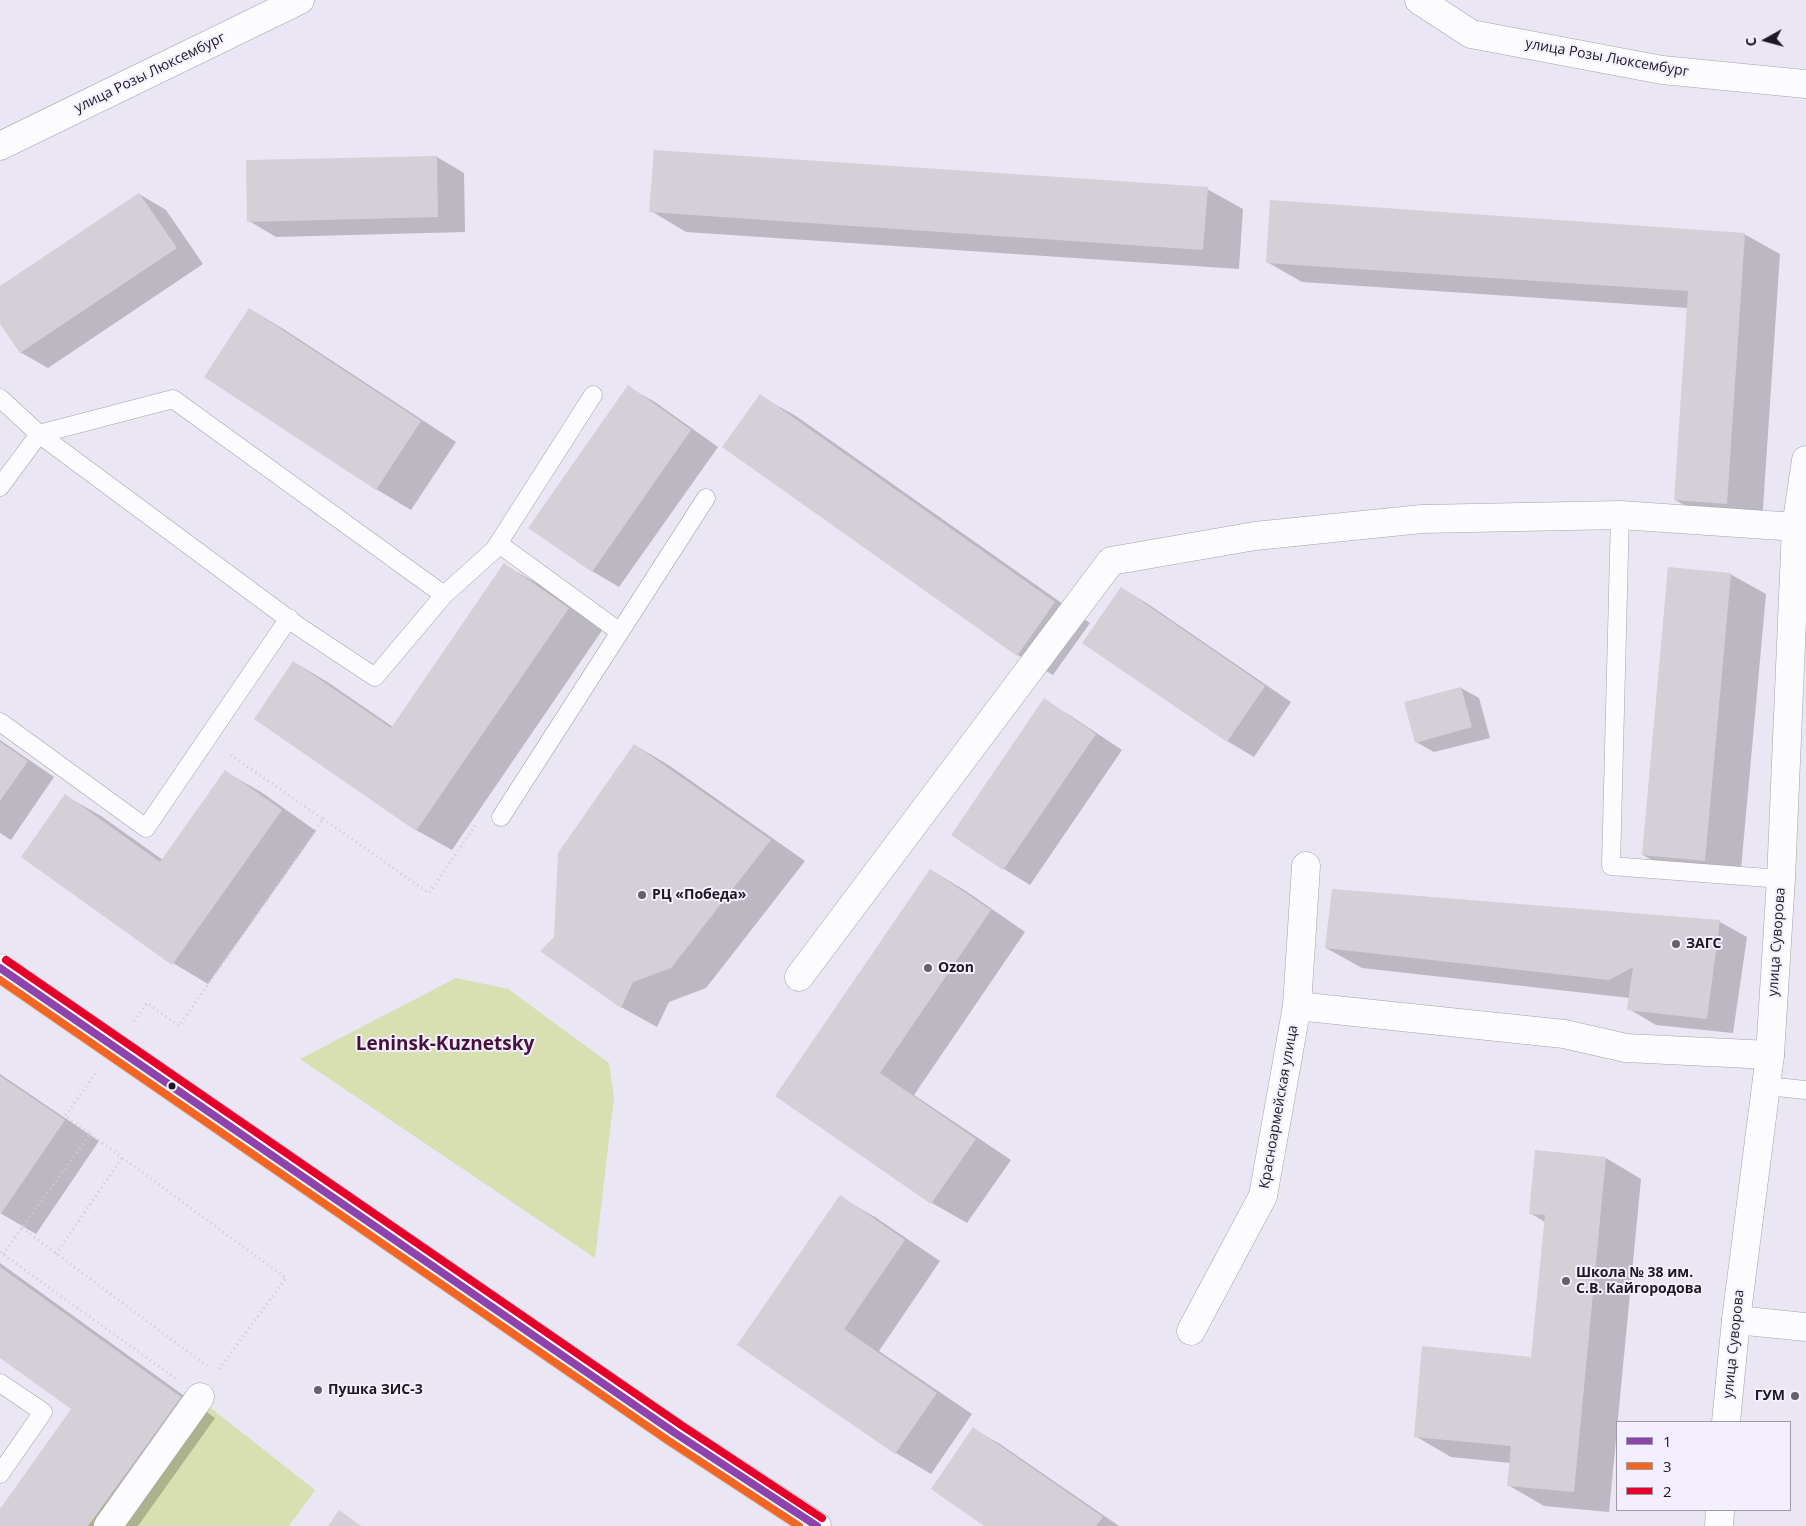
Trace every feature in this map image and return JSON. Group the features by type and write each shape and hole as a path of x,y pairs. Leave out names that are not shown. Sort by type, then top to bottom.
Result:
{"street":[{"name":"улица Розы Люксембург","path":"0,146 300,0"},
{"name":"улица Розы Люксембург","path":"1418,0 1471,34 1662,70 1806,84"},
{"name":"улица Суворова","path":"1726,1421 1736,1320 1770,1055 1781,878 1796,527 1806,460"},
{"path":"799,977 1111,562 1255,536 1412,520 1620,515 1796,527"},
{"name":"Красноармейская улица","path":"1191,1331 1262,1196 1297,1006 1306,866"},
{"path":"0,968 675,1433 817,1526"},
{"path":"1297,1006 1564,1034 1626,1048 1770,1055"},
{"path":"1736,1320 1806,1327"},
{"path":"108,1526 200,1397"},
{"path":"1719,1526 1720,1511"}],"lane":[{"path":"0,398 39,434 289,618 375,677 444,595 499,544 593,395"},
{"path":"0,487 39,434 173,399 444,595"},
{"path":"501,817 706,498"},
{"path":"1620,515 1611,866 1781,878"},
{"path":"499,544 620,632"},
{"path":"0,722 146,828 289,618"},
{"path":"1766,1086 1806,1090"},
{"path":"0,1383 43,1412 0,1474"}],"path":[{"path":"207,738 429,893 488,808 501,817"},
{"path":"22,1228 217,1373 286,1278 65,1116 147,1003 179,1026 322,819"},
{"path":"90,1134 2,1253 200,1397"},
{"path":"56,1254 122,1158"}],"green space":[{"path":"456,978 508,989 609,1063 614,1097 595,1258 300,1059"},
{"path":"189,1391 315,1490 289,1526 88,1526"}],"building":[{"path":"654,150 1208,187 1203,250 649,212"},
{"path":"437,156 438,217 247,222 246,160"},
{"path":"139,193 177,248 20,353 0,324 0,286"},
{"path":"1270,200 1745,233 1727,504 1674,500 1688,291 1266,263"},
{"path":"249,308 421,421 376,490 204,377"},
{"path":"628,385 691,430 592,572 528,528"},
{"path":"760,394 1055,602 1017,656 722,447"},
{"path":"504,563 569,608 416,831 254,719 293,661 391,728"},
{"path":"1668,567 1731,573 1705,861 1642,855"},
{"path":"1121,587 1265,686 1227,742 1082,643"},
{"path":"1461,687 1472,727 1415,743 1404,702"},
{"path":"1044,698 1096,734 1003,870 951,835"},
{"path":"0,742 28,761 0,801"},
{"name":"РЦ «Победа»","path":"634,744 771,840 671,968 633,982 621,1008 540,951 554,937 558,853"},
{"path":"225,770 282,810 172,965 21,857 65,794 160,862"},
{"path":"930,869 991,910 880,1073 976,1139 931,1204 775,1096"},
{"path":"1332,889 1720,920 1707,1019 1627,1010 1633,967 1609,980 1325,948"},
{"path":"0,1076 65,1120 0,1215"},
{"name":"Школа № 38 им. С.В. Кайгородова","path":"1535,1150 1606,1157 1574,1492 1507,1486 1511,1446 1414,1437 1422,1346 1531,1357 1545,1215 1529,1214"},
{"path":"840,1195 905,1240 844,1329 937,1393 895,1454 737,1345"},
{"path":"0,1267 181,1397 88,1526 0,1526 0,1509 71,1409 0,1358"},
{"path":"973,1427 1103,1517 1096,1526 984,1526 931,1489"},
{"path":"339,1510 361,1526 328,1526"}],"transit line":[{"name":"2","path":"6,960 681,1425 822,1518"},
{"name":"1","path":"0,968 675,1433 817,1526"},
{"name":"3","path":"0,980 669,1441 799,1526"}],"place":[{"name":"РЦ «Победа»","path":"642,895"},
{"name":"ЗАГС","path":"1676,944"},
{"name":"Ozon","path":"928,968"},
{"name":"Школа № 38 им. С.В. Кайгородова","path":"1566,1281"},
{"name":"Пушка ЗИС-3","path":"318,1390"},
{"name":"ГУМ","path":"1795,1396"}],"district":[{"name":"Leninsk-Kuznetsky","path":"445,1045"}]}
